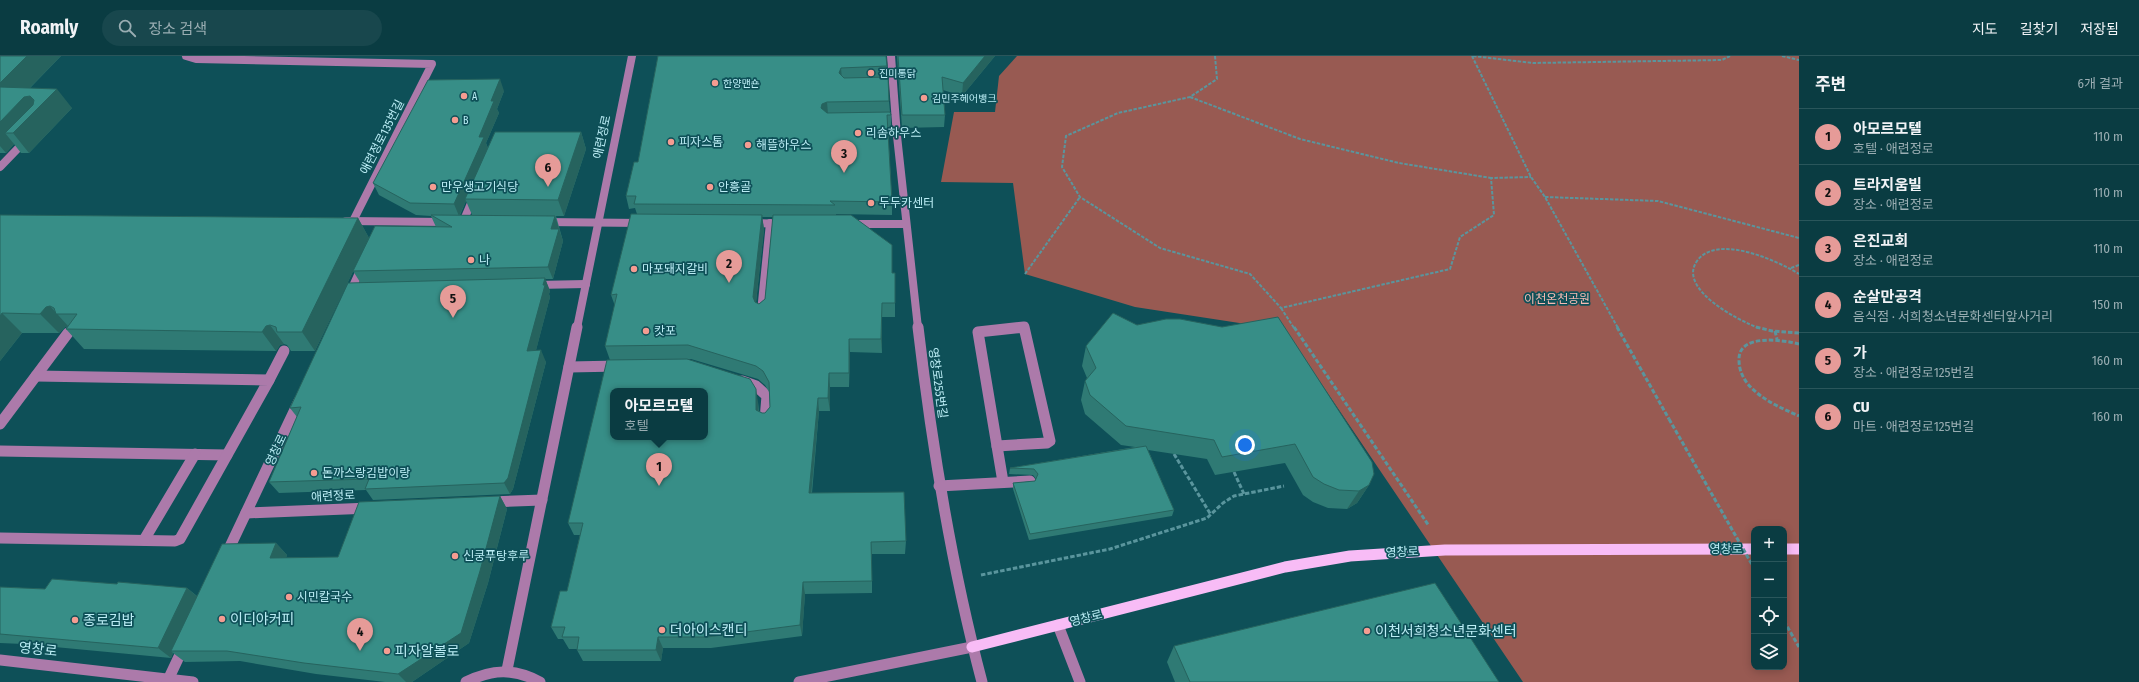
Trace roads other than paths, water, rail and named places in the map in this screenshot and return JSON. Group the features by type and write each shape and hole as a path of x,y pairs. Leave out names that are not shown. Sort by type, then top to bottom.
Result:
{"main road":[{"name":"영창로","path":"972,647 1285,567 1350,556 1445,550 1751,549"},
{"path":"1787,549 1799,549"}],"street":[{"path":"186,56 196,58 432,64"},
{"name":"애련정로135번길","path":"353,221 437,56"},
{"name":"애련정로","path":"507,670 632,56"},
{"name":"영창로255번길","path":"891,56 888,84 938,486 947,538 972,647 982,682"},
{"path":"0,167 33,133"},
{"path":"338,220 467,222 478,187"},
{"path":"377,235 383,221"},
{"path":"535,222 653,223"},
{"path":"738,223 792,224"},
{"path":"761,312 770,223"},
{"path":"838,224 906,224"},
{"path":"345,303 355,289 367,255"},
{"path":"523,286 586,284"},
{"path":"997,446 1047,443 1050,441 1024,327 978,332 997,446 1003,482"},
{"path":"0,424 68,333"},
{"path":"0,538 175,541 180,539 284,351"},
{"path":"568,367 630,366"},
{"path":"36,376 269,380"},
{"path":"729,377 756,386 762,390 767,396 765,420"},
{"name":"영창로","path":"222,564 304,390"},
{"path":"0,452 227,455"},
{"path":"144,540 195,454"},
{"path":"938,486 1030,481"},
{"path":"478,503 542,500"},
{"name":"애련정로","path":"246,513 382,507"},
{"name":"영창로","path":"1058,625 1080,682"},
{"path":"168,681 189,636"},
{"name":"영창로","path":"799,682 972,647"},
{"name":"영창로","path":"0,660 168,681 193,682"},
{"path":"466,682 487,673 507,670 525,673 540,682"}],"place":[{"name":"진미통닭","path":"871,73"},
{"name":"한양맨숀","path":"715,83"},
{"name":"A","path":"464,96"},
{"name":"김민주헤어뱅크","path":"924,98"},
{"name":"B","path":"455,120"},
{"name":"리솜하우스","path":"858,133"},
{"name":"피자스톰","path":"671,142"},
{"name":"해뜰하우스","path":"748,145"},
{"name":"은진교회","path":"844,173"},
{"name":"만우생고기식당","path":"433,187"},
{"name":"CU","path":"548,187"},
{"name":"안흥골","path":"710,187"},
{"name":"두두카센터","path":"871,203"},
{"name":"나","path":"471,260"},
{"name":"마포돼지갈비","path":"634,269"},
{"name":"트라지움빌","path":"729,283"},
{"name":"가","path":"453,318"},
{"name":"캇포","path":"646,331"},
{"name":"돈까스랑김밥이랑","path":"314,473"},
{"name":"아모르모텔","path":"659,486"},
{"name":"신쿵푸탕후루","path":"455,556"},
{"name":"시민칼국수","path":"289,597"},
{"name":"이디야커피","path":"222,619"},
{"name":"종로김밥","path":"75,620"},
{"name":"더아이스캔디","path":"662,630"},
{"name":"이천서희청소년문화센터","path":"1367,631"},
{"name":"순살만공격","path":"360,651"},
{"name":"피자알볼로","path":"387,651"}],"park label":[{"name":"이천온천공원","path":"1557,299"}]}
